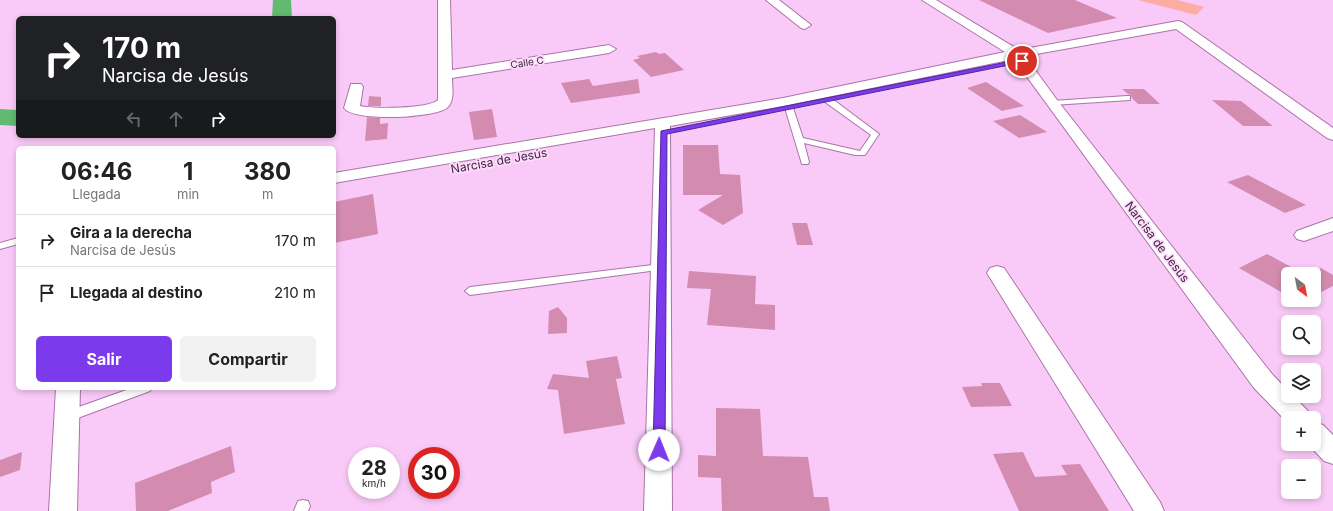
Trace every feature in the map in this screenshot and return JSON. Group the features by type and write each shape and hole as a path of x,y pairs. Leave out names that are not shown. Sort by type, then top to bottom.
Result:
{"street":[{"path":"356,87 352,108 366,112 379,113 427,109 441,105 445,100 446,74 444,0"},
{"path":"772,0 805,24"},
{"path":"934,1 1019,57 1182,27 1333,135"},
{"name":"Calle C","path":"446,74 609,49"},
{"name":"Narcisa de Jesús","path":"786,105 828,100 1019,57"},
{"name":"Narcisa de Jesús","path":"1019,57 1052,104 1263,381 1292,411"},
{"name":"Narcisa de Jesús","path":"336,190 786,105 1019,57"},
{"path":"658,511 662,128"},
{"name":"Narcisa de Jesús","path":"336,178 662,128"},
{"path":"1304,235 1333,224"},
{"path":"997,273 1150,511"},
{"path":"63,511 68,390"},
{"path":"1321,440 1333,453"}],"lane":[{"path":"1052,104 1127,98"},
{"path":"798,139 856,153 862,153 875,134 828,100"},
{"path":"786,105 793,117 804,162"},
{"path":"0,246 16,242"},
{"path":"470,291 661,267"},
{"path":"66,417 140,390"}],"shaded area":[{"path":"1138,0 1177,0 1204,7 1196,15"}],"building":[{"path":"979,0 1075,0 1117,18 1048,33"},
{"path":"656,52 659,54 665,53 684,70 651,77 633,60 640,58 637,56"},
{"path":"589,79 593,86 638,79 640,93 571,103 561,83"},
{"path":"986,82 1024,106 1002,111 967,88"},
{"path":"1122,89 1144,89 1160,104 1138,104 1131,95"},
{"path":"369,96 381,97 381,106 368,106"},
{"path":"1212,100 1241,101 1273,126 1243,126"},
{"path":"492,109 497,137 474,140 469,112"},
{"path":"1020,115 1047,132 1019,138 993,121"},
{"path":"367,117 380,118 380,124 388,123 387,139 365,141"},
{"path":"683,145 718,145 720,174 740,175 743,213 723,225 698,210 723,195 683,195"},
{"path":"1248,175 1306,205 1285,213 1227,182"},
{"path":"373,194 378,234 336,243 336,202"},
{"path":"792,223 807,223 813,245 797,245"},
{"path":"1267,254 1291,267 1281,267 1281,292 1239,268"},
{"path":"1321,268 1333,275 1333,286 1321,292"},
{"path":"689,271 756,276 755,304 775,305 775,330 707,325 711,289 687,288"},
{"path":"558,307 567,318 567,333 548,334 549,311"},
{"path":"617,356 622,378 616,379 625,424 564,434 558,390 547,389 553,374 589,378 586,361"},
{"path":"981,383 1000,383 1012,406 971,407 962,387 982,386"},
{"path":"716,408 760,409 763,456 808,457 814,497 828,497 830,511 722,511 721,478 698,477 698,455 716,456"},
{"path":"231,446 235,472 211,482 212,493 168,511 136,511 135,483"},
{"path":"22,452 20,470 0,477 0,460"},
{"path":"1023,452 1035,477 1067,475 1061,465 1080,464 1109,511 1019,511 993,454"}],"waterway":[{"path":"282,0 282,16"},
{"path":"0,117 16,118"}],"route":[{"path":"659,450 663,132 778,111 1022,61"}]}
